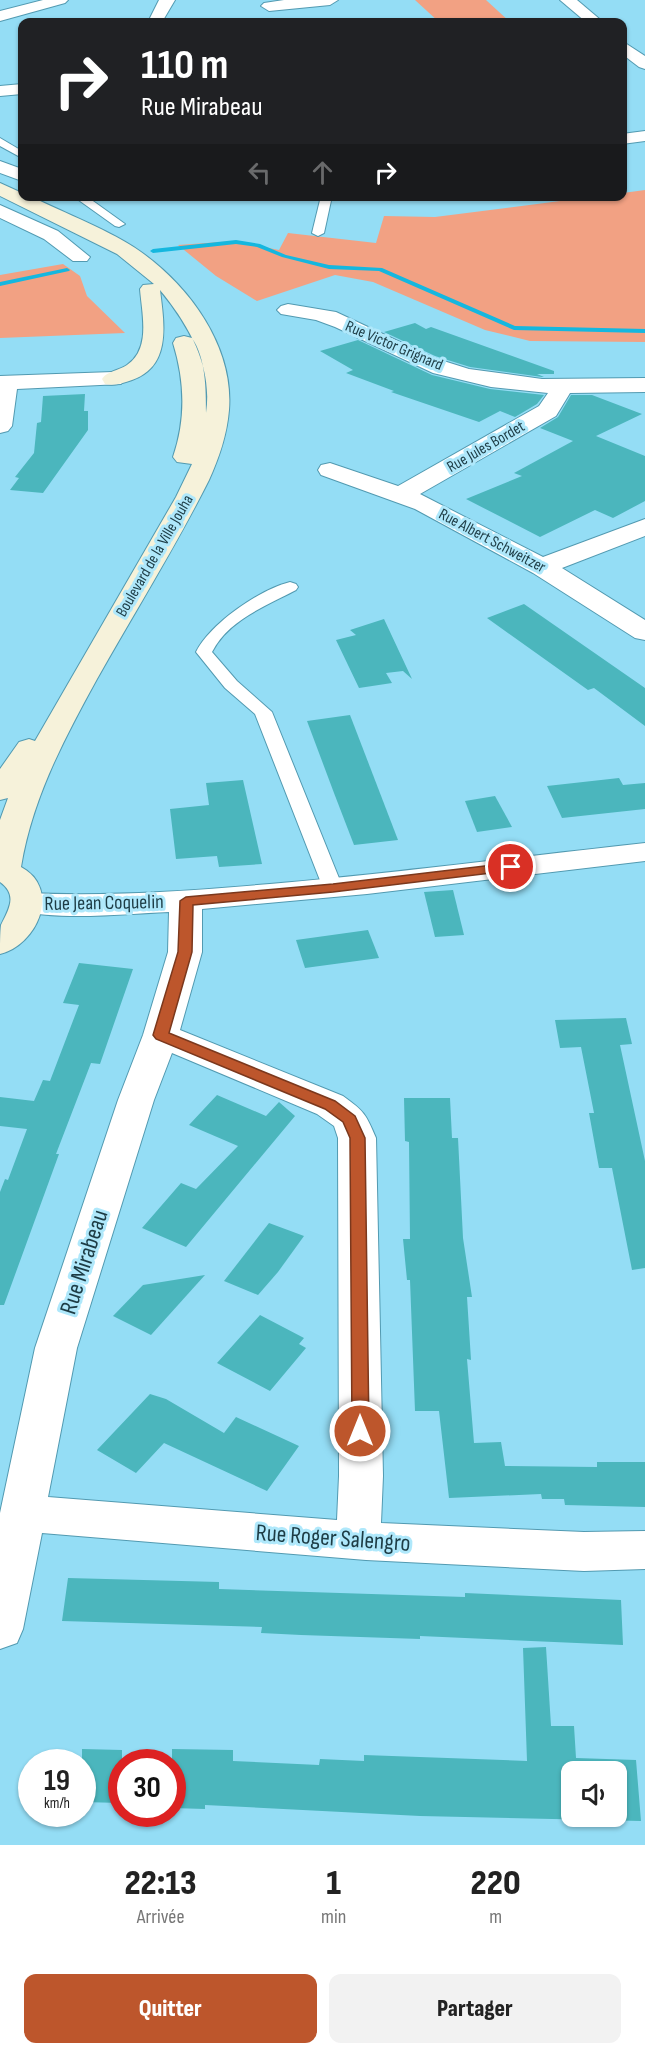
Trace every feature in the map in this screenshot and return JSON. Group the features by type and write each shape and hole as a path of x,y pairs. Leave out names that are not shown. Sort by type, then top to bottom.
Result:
{"main road":[{"path":"0,189 18,198"},
{"path":"24,201 91,234 120,254"},
{"name":"Boulevard de la Ville Jouha","path":"0,791 11,778 43,724 149,536 188,450 195,404 190,359 167,311 120,254"},
{"name":"Boulevard de la Ville Jouha","path":"2,870 10,838 31,780 56,726 187,504 203,470 215,429 219,408 218,387 212,360 202,336 187,309 169,286 120,254"},
{"path":"113,379 141,368 152,352 153,319 150,289"},
{"path":"0,944 14,933 25,918 28,903 25,890 16,879 2,870"}],"street":[{"path":"0,16 60,0"},
{"path":"157,18 166,0"},
{"path":"266,3 330,0"},
{"path":"568,0 590,18"},
{"path":"266,3 283,18"},
{"path":"627,50 645,64"},
{"path":"0,91 18,89"},
{"path":"627,138 645,136"},
{"path":"0,166 18,174"},
{"path":"4,215 51,235 80,257"},
{"name":"Rue Victor Grignard","path":"288,310 327,316 409,356 442,368 483,378 563,387 645,385"},
{"path":"0,426 4,411 3,383 113,379"},
{"name":"Rue Jules Bordet","path":"399,496 548,411 563,387"},
{"name":"Rue Albert Schweitzer","path":"330,470 424,504 542,567 645,632"},
{"path":"542,567 645,527"},
{"name":"Rue Jean Coquelin","path":"28,903 62,905 186,901 333,888 645,852"},
{"name":"Rue Mirabeau","path":"0,1629 56,1348 136,1100 161,1035 185,952 186,901"},
{"path":"161,1035 330,1105 350,1119 357,1138 361,1476 358,1540"},
{"name":"Rue Roger Salengro","path":"22,1513 255,1534 444,1545 645,1550"}],"lane":[{"path":"0,141 18,152"},
{"path":"85,201 119,224"},
{"path":"318,233 326,201"},
{"path":"290,587 226,624 208,640 204,652 219,673 238,693 263,712 333,888"}],"shaded area":[{"path":"415,0 486,0 506,18 435,18"},
{"path":"645,190 645,342 530,341 485,330 373,282 335,275 257,301 216,276 178,245 235,241 279,250 288,233 376,243 384,216 435,217 560,201 627,201 627,192"},
{"path":"63,264 80,276 87,296 125,333 0,338 0,275"}],"building":[{"path":"415,323 426,329 431,327 554,371 554,374 537,374 544,377 542,377 470,367 435,356 384,332"},
{"path":"358,340 432,375 490,389 544,395 537,404 515,417 500,411 479,422 391,392 394,391 346,373 353,370 320,351"},
{"path":"85,394 84,411 88,411 88,430 43,493 10,490 19,478 15,477 34,453 37,423 41,422 43,396"},
{"path":"571,395 592,395 642,414 596,436 645,456 645,501 613,518 595,510 540,537 466,499 522,476 514,473 573,441 540,428 558,417"},
{"path":"524,604 645,688 645,726 594,688 588,690 487,618"},
{"path":"384,619 412,679 403,671 386,673 392,683 359,688 336,640 356,635 350,630"},
{"path":"350,715 398,840 354,845 307,721"},
{"path":"619,778 623,785 645,783 645,809 562,818 547,786"},
{"path":"243,780 262,864 219,867 217,856 176,859 170,809 209,805 206,783"},
{"path":"495,796 512,827 477,832 465,801"},
{"path":"453,890 464,935 435,937 424,892"},
{"path":"368,930 379,958 305,968 296,940"},
{"path":"79,963 133,969 100,1064 91,1063 56,1154 59,1154 4,1305 0,1305 0,1192 5,1179 8,1180 27,1129 0,1126 0,1097 34,1101 43,1080 50,1081 79,1005 63,1003"},
{"path":"626,1018 632,1044 620,1045 645,1161 645,1268 632,1270 612,1168 599,1168 589,1113 594,1113 581,1047 560,1048 555,1020"},
{"path":"217,1095 266,1116 279,1102 295,1116 186,1247 142,1228 181,1183 196,1189 238,1146 189,1125"},
{"path":"404,1098 450,1098 452,1138 458,1138 463,1238 472,1297 467,1297 471,1360 467,1359 474,1443 501,1442 505,1466 597,1467 597,1462 645,1462 645,1507 565,1505 564,1499 542,1499 541,1494 449,1498 439,1411 415,1411 410,1280 407,1280 403,1239 410,1239 409,1142 405,1141"},
{"path":"269,1223 304,1236 258,1295 224,1281"},
{"path":"205,1275 151,1335 113,1316 143,1285"},
{"path":"260,1315 304,1338 299,1344 306,1348 270,1391 217,1363"},
{"path":"150,1394 166,1399 224,1433 236,1417 299,1446 267,1491 164,1443 136,1473 97,1450"},
{"path":"68,1578 219,1582 219,1589 465,1597 465,1593 621,1600 623,1645 420,1636 420,1639 301,1635 261,1633 262,1627 62,1621"},
{"path":"546,1647 551,1726 574,1726 576,1758 636,1760 641,1821 627,1821 627,1761 561,1761 561,1819 420,1816 205,1805 205,1809 186,1808 186,1749 233,1750 233,1761 319,1765 320,1759 364,1761 364,1755 527,1761 523,1648"},
{"path":"96,1749 108,1750 108,1803 96,1802"}],"waterway":[{"path":"153,251 236,242 258,245 284,256 329,267 380,269 514,328 645,331"},
{"path":"0,284 67,270"}],"route":[{"path":"360,1431 357,1138 350,1119 330,1105 161,1035 185,952 186,901 333,888 511,867"}]}
